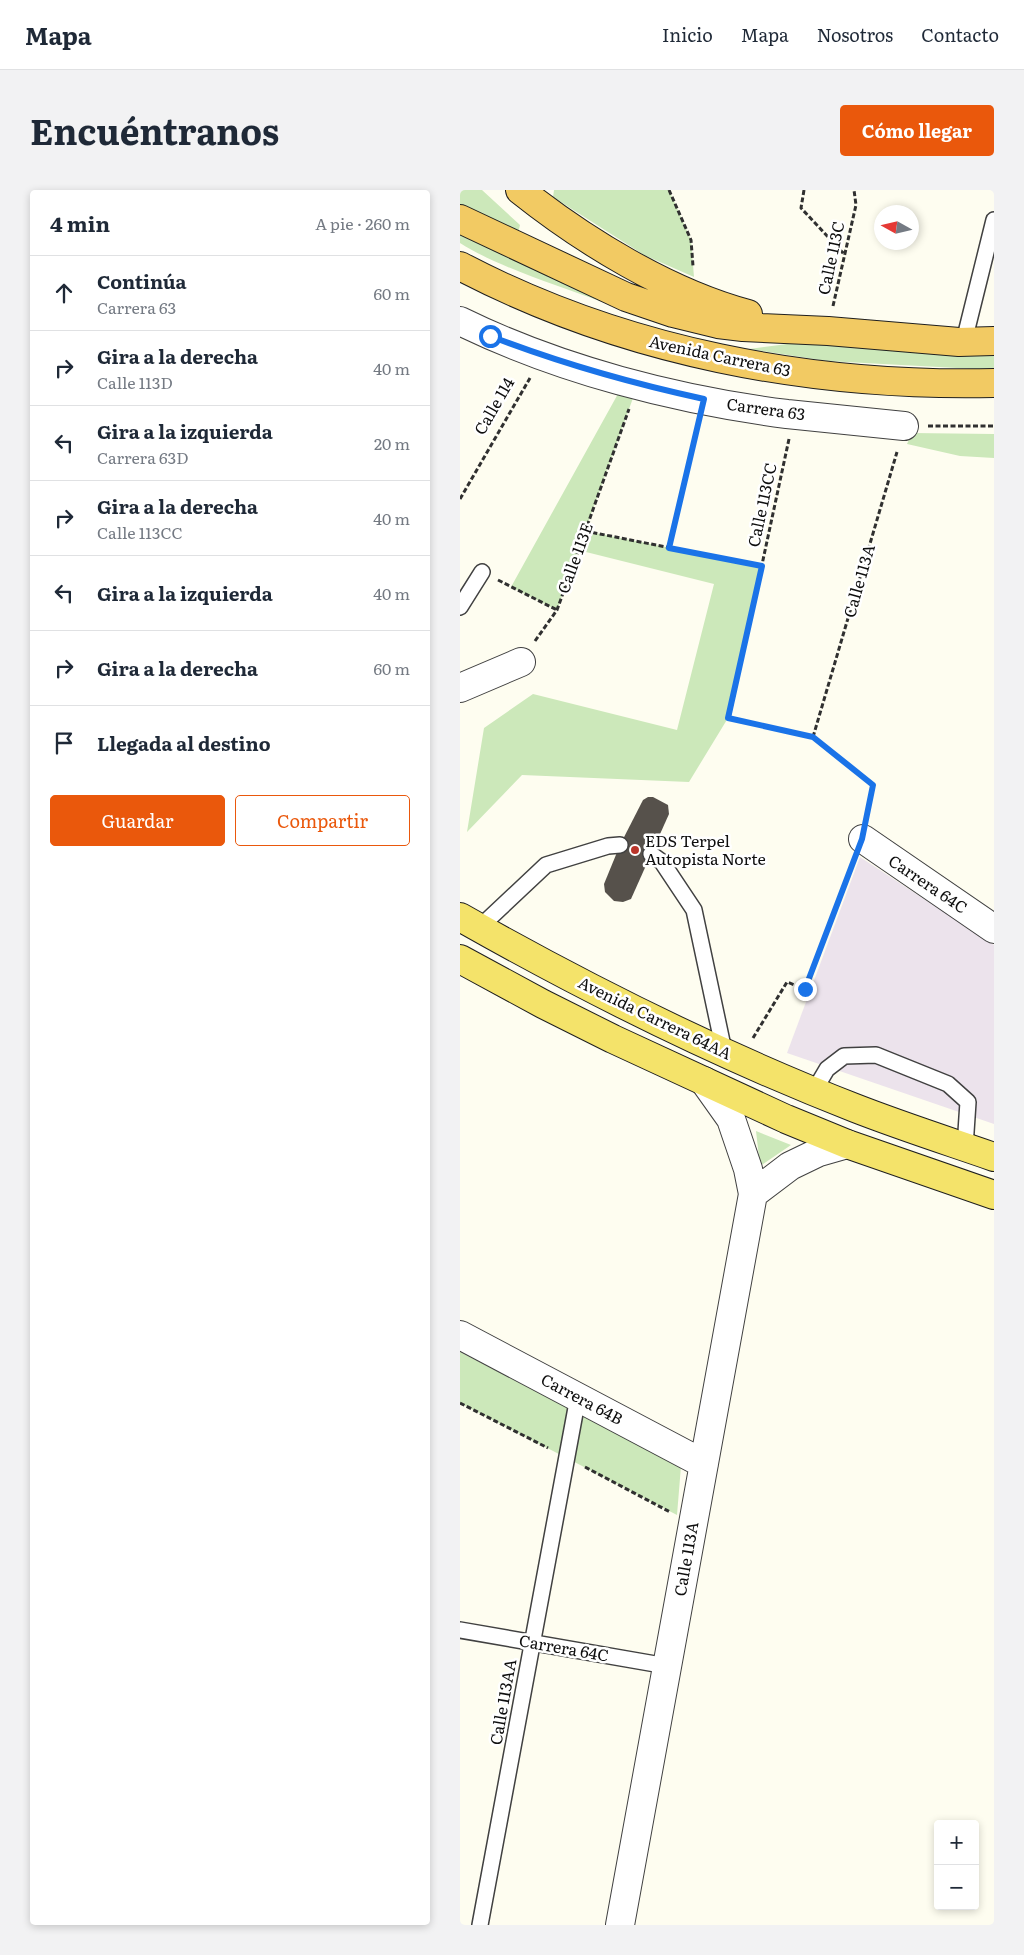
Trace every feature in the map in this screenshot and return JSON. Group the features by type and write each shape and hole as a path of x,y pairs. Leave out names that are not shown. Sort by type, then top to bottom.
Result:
{"highway":[{"name":"Avenida Carrera 63","path":"520,190 542,198 595,244 687,293 746,314 828,331"},
{"name":"Avenida Carrera 63","path":"460,219 626,296 673,313 718,324 964,342 994,341"},
{"name":"Avenida Carrera 63","path":"460,266 497,285 568,316 637,339 715,357 851,380 904,383 994,383"}],"main road":[{"name":"Avenida Carrera 64AA","path":"469,923 617,1001 732,1055 856,1108 994,1157"},
{"path":"460,959 543,1004 704,1081 847,1144 994,1195"}],"street":[{"name":"Carrera 63","path":"460,321 490,336 543,356 638,385 704,399 794,414 904,426"},
{"path":"460,688 521,662"},
{"name":"Carrera 64C","path":"862,839 994,929"},
{"name":"Calle 113A","path":"620,1925 753,1194 748,1169 731,1118 704,1081"},
{"path":"753,1194 790,1166 819,1152 847,1144"},
{"name":"Carrera 64B","path":"460,1335 704,1464"}],"lane":[{"path":"964,342 994,220"},
{"path":"460,607 482,572"},
{"path":"469,923 546,865 608,846 620,845"},
{"path":"651,854 662,862 694,910 732,1055"},
{"path":"814,1091 827,1069 844,1056 876,1055 948,1084 968,1102 965,1147"},
{"name":"Calle 113AA","path":"480,1925 578,1397"},
{"name":"Carrera 64C","path":"460,1630 667,1666"}],"path":[{"path":"670,190 691,240 696,296"},
{"path":"804,190 801,208 845,254"},
{"name":"Calle 113C","path":"828,331 856,205 854,190"},
{"name":"Calle 114","path":"460,499 543,356"},
{"name":"Calle 113E","path":"521,662 556,610 638,385"},
{"path":"669,548 704,399"},
{"name":"Calle 113CC","path":"794,414 728,718 813,737"},
{"path":"904,426 994,426"},
{"name":"Calle 113A","path":"813,737 904,426"},
{"path":"585,531 762,566"},
{"path":"482,572 556,610"},
{"path":"732,1055 787,982 805,989 862,839 873,785 813,737"}],"shaded area":[{"path":"860,857 994,945 994,1124 787,1053"}],"green space":[{"path":"460,190 482,190 520,225 512,257 602,302 511,268 460,243"},
{"path":"554,190 669,190 691,240 694,277 644,255 553,197"},
{"path":"818,340 994,354 994,370 827,361 749,349"},
{"path":"619,392 633,398 585,531 762,566 728,718 689,782 522,775 467,832 484,728 533,694 677,730 714,584 578,550 557,610 511,587"},
{"path":"912,433 994,434 994,458 960,456 907,444"},
{"path":"756,1131 791,1145 760,1166"},
{"path":"460,1352 681,1466 677,1515 460,1403"}],"building":[{"name":"EDS Terpel Autopista Norte","path":"653,797 668,805 669,814 631,899 623,902 614,901 605,892 604,884 620,845 643,800"}],"place":[{"name":"EDS Terpel Autopista Norte","path":"635,850"}],"route":[{"path":"490,336 543,356 638,385 704,399 669,548 762,566 728,718 813,737 873,785 862,839 805,989"}]}
